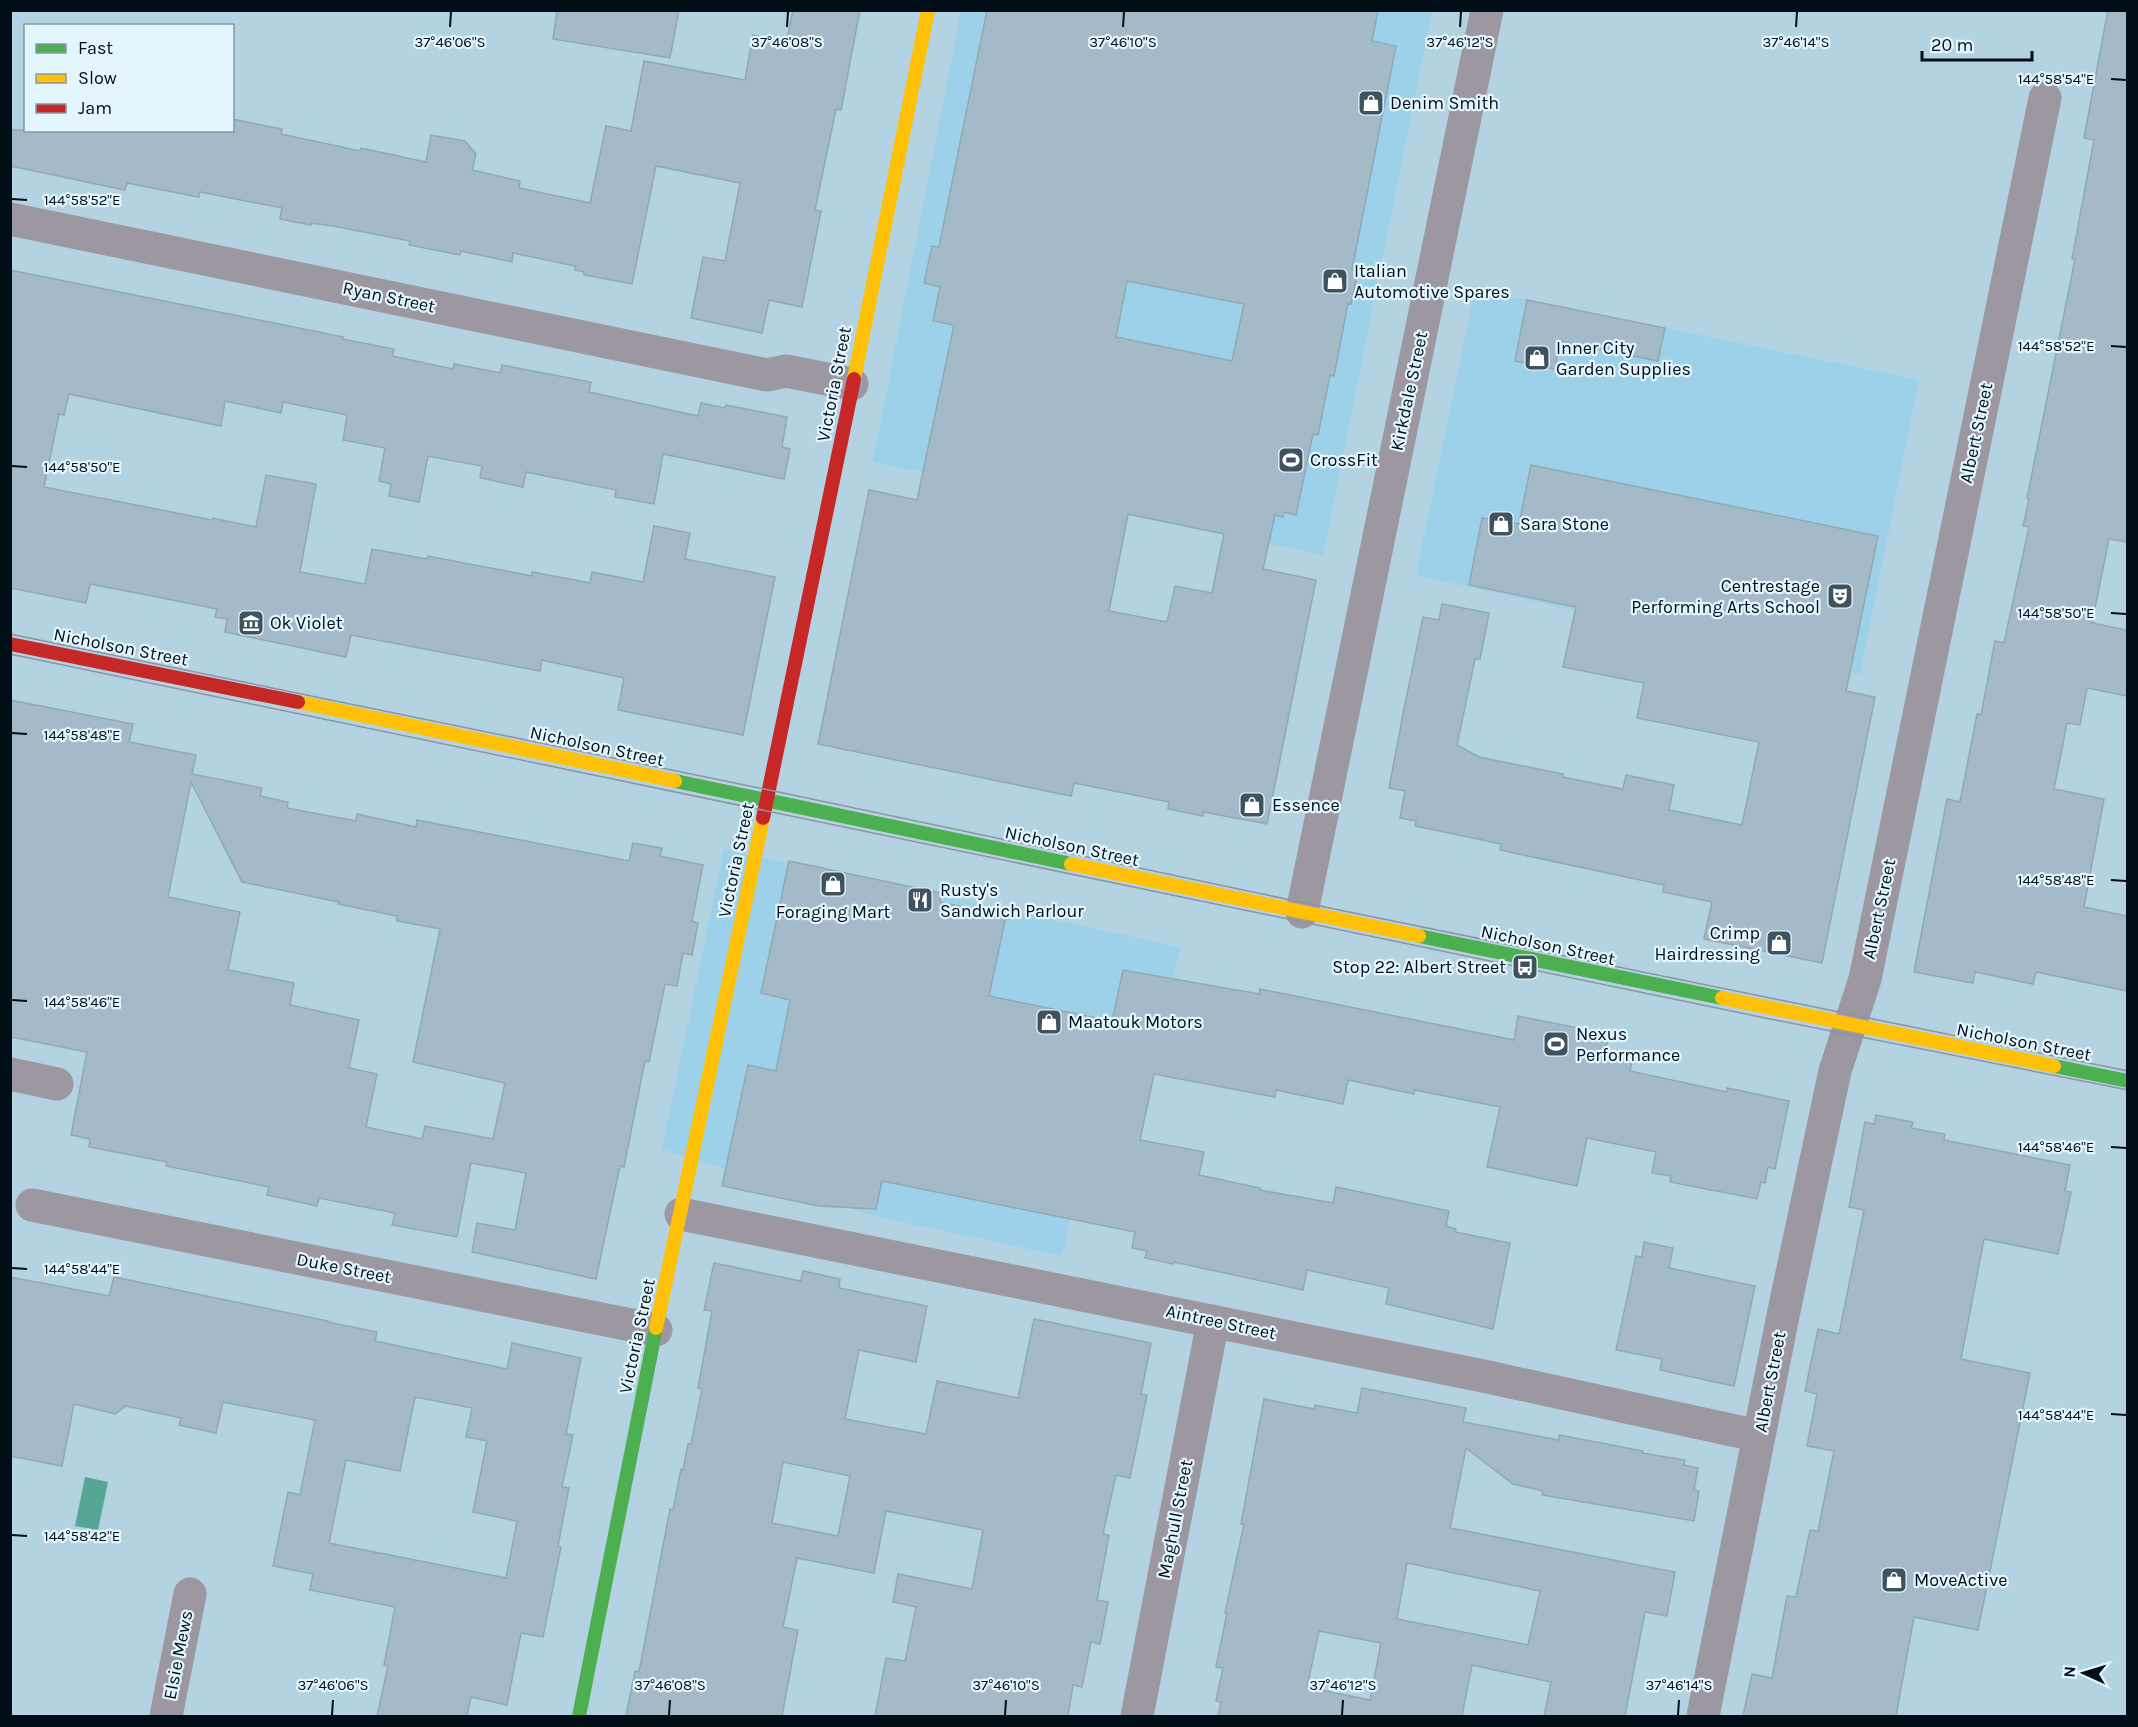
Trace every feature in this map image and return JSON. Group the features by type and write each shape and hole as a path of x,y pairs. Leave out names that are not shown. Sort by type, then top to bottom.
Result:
{"main road":[{"name":"Victoria Street","path":"579,1716 656,1330 836,470 928,10"},
{"name":"Nicholson Street","path":"10,644 152,671 767,801 2127,1081"}],"street":[{"name":"Kirkdale Street","path":"1302,912 1487,10"},
{"name":"Albert Street","path":"1703,1716 1835,1071 1867,967 2045,98"},
{"name":"Ryan Street","path":"10,219 767,375 783,390 850,393"},
{"path":"10,1074 57,1084"},
{"name":"Duke Street","path":"32,1205 656,1330"},
{"name":"Aintree Street","path":"681,1214 1488,1377 1759,1436"},
{"name":"Maghull Street","path":"1137,1716 1213,1321"},
{"name":"Elsie Mews","path":"166,1716 190,1594"}],"shaded area":[{"path":"961,11 1432,11 1323,555 873,462"},
{"path":"1475,289 1919,380 1860,674 1416,575"},
{"path":"724,849 1180,947 1148,1105 1097,1094 1062,1256 874,1216 662,1149"},
{"path":"85,1477 108,1482 98,1530 75,1526"}],"building":[{"path":"557,10 679,10 670,58 553,39"},
{"path":"793,10 860,10 841,110 836,109 815,210 821,211 802,307 769,300 762,333 691,318 703,257 725,261 740,183 656,166 632,284 584,275 584,272 575,270 575,266 513,253 512,262 461,251 460,255 409,245 410,241 333,226 311,223 311,225 280,219 282,208 200,192 199,197 127,183 125,190 10,166 10,130 24,130 24,132 234,132 234,119 282,129 281,134 426,162 431,135 465,141 476,154 472,170 520,181 519,188 590,203 606,126 631,131 644,61 745,80 753,35 779,41 779,39 787,40"},
{"path":"987,10 1378,10 1372,41 1396,46 1352,270 1358,271 1351,304 1348,303 1334,376 1330,375 1318,435 1313,434 1296,515 1284,512 1283,517 1275,515 1263,569 1316,580 1267,824 1203,812 1203,816 1168,809 1169,802 1074,783 1071,796 818,744 869,490 917,500 954,325 933,321 940,287 924,283 932,246 939,247","holes":["1127,281 1244,304 1232,361 1116,337","1128,514 1224,534 1212,593 1175,586 1167,622 1109,611"]},
{"path":"2108,10 2127,10 2127,542 2109,539 2092,623 2127,630 2127,696 2087,688 2080,725 2067,723 2054,789 2104,799 2084,907 2127,916 2127,991 2036,972 2033,984 1975,972 1973,983 1914,972 1947,799 1960,802 1977,714 1981,715 1995,641 2004,643 2029,527 2023,526 2029,499 2027,498 2075,259 2072,259 2094,140 2084,138"},
{"path":"10,270 343,337 342,339 394,349 392,356 453,369 454,364 500,373 502,365 591,382 589,392 698,416 701,403 725,408 726,405 787,417 782,447 790,449 784,479 663,454 654,504 615,497 616,490 526,472 523,487 480,478 482,466 428,456 419,502 389,496 391,484 379,481 385,448 343,440 347,415 283,402 281,413 225,401 221,426 69,394 64,415 59,414 44,487 256,527 266,475 316,484 300,572 365,584 372,549 427,559 428,556 532,576 532,572 590,583 592,572 643,582 654,526 690,533 685,559 775,577 743,735 618,710 624,678 542,660 540,671 351,635 346,657 225,632 227,619 215,617 217,609 90,584 86,603 10,588"},
{"path":"1527,300 1665,328 1658,361 1560,341 1555,369 1515,361"},
{"path":"1531,465 1878,536 1846,691 1875,697 1822,963 1704,939 1712,902 1663,892 1664,885 1500,850 1501,844 1415,826 1416,821 1400,818 1405,791 1389,788 1404,709 1423,617 1439,620 1442,604 1489,613 1480,659 1475,659 1457,745 1479,757 1623,789 1626,775 1674,785 1669,810 1742,825 1759,742 1637,718 1644,683 1563,667 1576,607 1469,585 1482,518 1519,524"},
{"path":"10,700 133,724 129,742 196,755 192,774 262,788 260,796 288,802 287,808 356,821 357,814 416,827 417,820 629,861 633,843 662,848 660,856 703,865 692,921 698,923 692,955 683,953 677,986 665,984 649,1062 645,1061 624,1167 620,1166 596,1279 472,1252 477,1223 515,1230 526,1173 471,1163 457,1237 392,1225 395,1213 319,1198 317,1206 267,1195 269,1187 166,1166 167,1162 89,1147 90,1139 71,1135 87,1052 10,1037","holes":["191,782 242,882 339,902 338,904 397,916 397,921 440,929 413,1062 505,1083 493,1139 425,1126 422,1139 366,1127 377,1074 349,1068 359,1020 290,1005 294,983 228,970 240,912 168,897"]},
{"path":"789,861 941,893 940,902 1006,916 989,996 1112,1021 1123,970 1259,994 1260,989 1514,1040 1518,1016 1609,1034 1604,1056 1632,1062 1630,1071 1727,1092 1727,1088 1789,1101 1775,1169 1768,1167 1765,1183 1761,1182 1757,1199 1670,1182 1671,1176 1652,1173 1656,1152 1587,1138 1577,1186 1487,1167 1500,1107 1415,1090 1414,1094 1348,1080 1343,1104 1276,1090 1275,1097 1154,1074 1140,1140 1204,1152 1199,1175 1260,1188 1260,1190 1333,1203 1336,1187 1449,1211 1446,1226 1456,1229 1455,1232 1510,1243 1493,1329 1386,1304 1389,1288 1307,1270 1303,1290 1174,1262 1173,1264 1145,1258 1147,1251 1132,1248 1135,1232 882,1181 876,1209 819,1206 722,1186 748,1065 776,1071 790,1000 761,993"},
{"path":"1876,1115 1913,1122 1911,1128 1945,1134 1944,1140 2070,1165 2065,1191 2071,1192 2058,1254 1984,1239 1961,1359 2030,1373 1978,1630 1914,1617 1896,1716 1743,1716 1752,1674 1772,1678 1787,1596 1796,1597 1810,1530 1818,1531 1834,1451 1807,1446 1817,1394 1805,1391 1818,1329 1839,1334 1864,1210 1849,1207 1865,1122 1874,1124"},
{"path":"1644,1242 1673,1248 1669,1268 1755,1286 1734,1386 1660,1370 1662,1359 1616,1350 1636,1256 1642,1257"},
{"path":"714,1263 801,1281 803,1271 840,1279 839,1288 927,1306 916,1362 859,1350 845,1419 926,1434 937,1381 1018,1398 1034,1319 1151,1343 1141,1394 1147,1395 1130,1478 1116,1475 1103,1534 1109,1535 1097,1600 1108,1602 1100,1644 1091,1642 1082,1687 1073,1685 1068,1716 875,1716 886,1658 905,1661 916,1607 893,1602 898,1574 972,1589 983,1530 886,1511 874,1573 797,1558 783,1627 798,1630 782,1716 626,1716 635,1671 639,1672 670,1509 673,1510 681,1469 683,1470 688,1444 691,1444 702,1389 698,1388 712,1311 704,1310","holes":["783,1462 850,1476 838,1536 772,1523"]},
{"path":"10,1277 109,1296 114,1277 377,1332 375,1341 507,1369 512,1343 581,1358 566,1434 573,1435 562,1487 569,1488 558,1546 561,1547 543,1637 521,1633 507,1705 471,1697 467,1716 377,1716 388,1666 384,1665 395,1607 310,1590 313,1574 273,1566 288,1492 300,1495 315,1420 223,1402 216,1433 179,1425 181,1418 126,1406 115,1414 74,1404 62,1466 10,1456","holes":["415,1397 472,1408 466,1437 487,1441 473,1512 517,1521 506,1578 329,1543 346,1460 400,1471"]},
{"path":"1362,1388 1466,1408 1463,1422 1559,1440 1559,1435 1643,1451 1642,1453 1685,1460 1684,1465 1698,1468 1694,1490 1699,1491 1694,1521 1542,1495 1543,1491 1513,1484 1466,1448 1450,1528 1675,1572 1667,1616 1645,1612 1625,1716 1544,1716 1551,1682 1472,1665 1462,1716 1218,1716 1221,1702 1216,1701 1223,1668 1216,1667 1244,1524 1241,1524 1264,1399 1314,1409 1315,1405 1357,1413","holes":["1407,1563 1540,1591 1528,1645 1397,1619","1319,1631 1381,1643 1370,1700 1307,1687"]}],"tram line":[{"path":"10,634 2128,1071"},
{"path":"10,654 1770,1019 2128,1090"}],"traffic: fast":[{"path":"675,781 1071,864"},
{"path":"1419,936 1722,998"},
{"path":"2054,1066 2128,1081"},
{"path":"579,1716 656,1328"}],"traffic: slow":[{"path":"854,379 928,10"},
{"path":"298,702 675,781"},
{"path":"656,1328 763,818"},
{"path":"1071,864 1419,936"},
{"path":"1722,998 2054,1066"}],"traffic: jam":[{"path":"763,818 854,379"},
{"path":"10,644 298,702"}],"place":[{"name":"Denim Smith","path":"1371,103"},
{"name":"Italian Automotive Spares","path":"1335,281"},
{"name":"Inner City Garden Supplies","path":"1537,358"},
{"name":"CrossFit","path":"1291,460"},
{"name":"Sara Stone","path":"1501,524"},
{"name":"Centrestage Performing Arts School","path":"1840,596"},
{"name":"Ok Violet","path":"251,623"},
{"name":"Essence","path":"1252,805"},
{"name":"Foraging Mart","path":"833,884"},
{"name":"Rusty's Sandwich Parlour","path":"920,900"},
{"name":"Crimp Hairdressing","path":"1779,943"},
{"name":"Stop 22: Albert Street","path":"1525,967"},
{"name":"Maatouk Motors","path":"1049,1022"},
{"name":"Nexus Performance","path":"1556,1044"},
{"name":"MoveActive","path":"1894,1580"}]}
